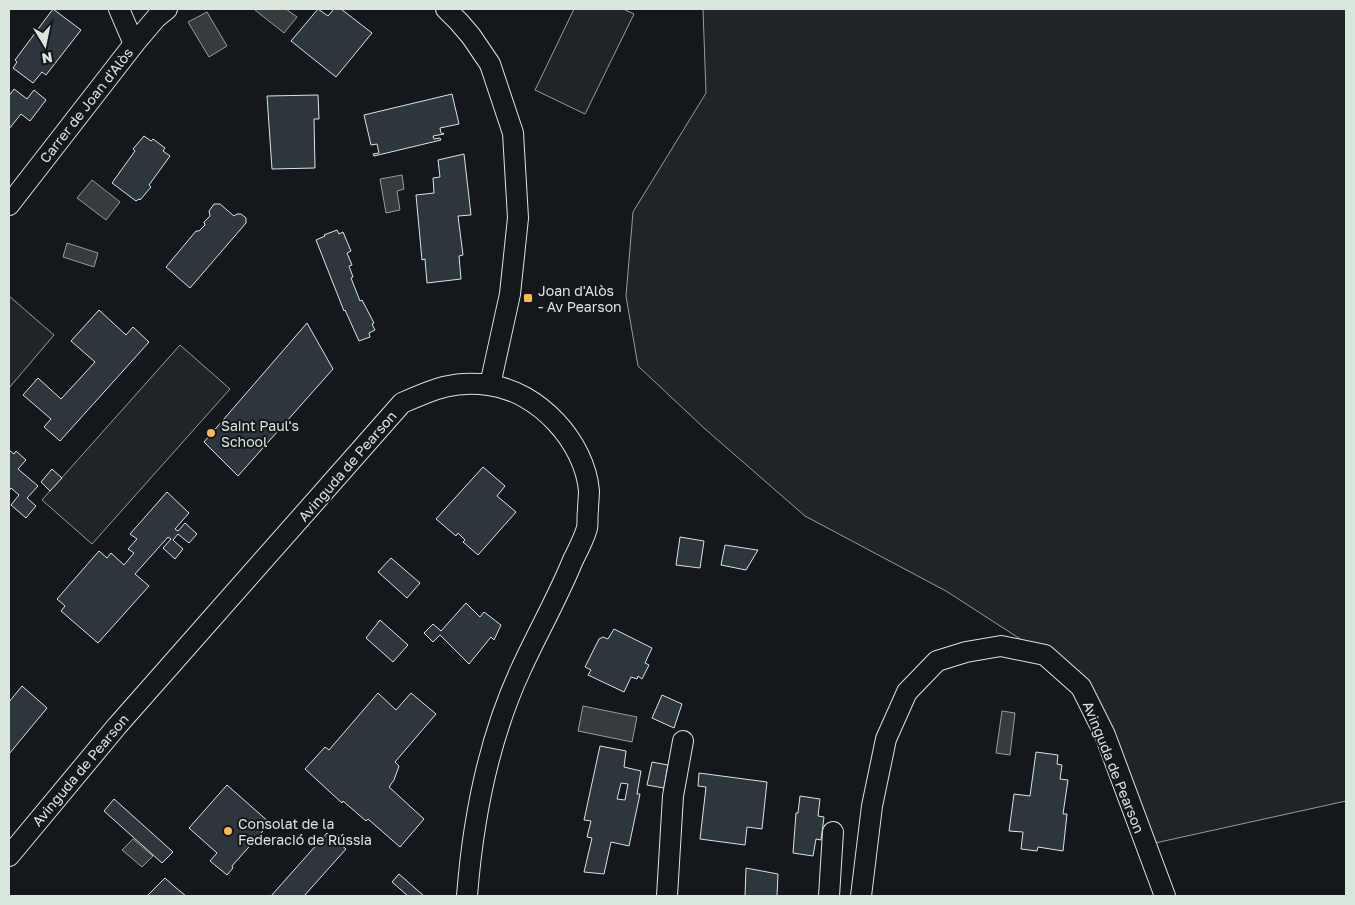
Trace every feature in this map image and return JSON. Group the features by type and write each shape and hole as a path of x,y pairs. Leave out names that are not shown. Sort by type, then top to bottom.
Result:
{"street":[{"path":"120,9 134,44"},
{"name":"Carrer de Joan d'Alòs","path":"9,205 134,44 156,18 167,9"},
{"path":"446,9 459,22 490,64 513,133 518,218 510,294 490,385"},
{"name":"Avinguda de Pearson","path":"9,856 117,726 402,403 446,385 490,385 507,389 538,405 566,432 581,461 589,490 587,528 558,596 521,669 500,722 484,776 467,896"},
{"name":"Avinguda de Pearson","path":"861,896 872,806 886,739 907,692 937,661 966,652 1001,646 1045,655 1081,687 1105,735 1165,896"},
{"path":"667,896 673,796 683,741"},
{"path":"829,896 833,832"}],"shaded area":[{"path":"256,9 286,9 297,17 284,33"},
{"path":"574,9 623,9 634,14 585,114 535,90"},
{"path":"703,9 1346,9 1346,801 1146,845 1105,735 1045,655 946,591 805,516 704,428 638,366 626,296 633,212 706,93"},
{"path":"207,12 227,46 209,57 188,22"},
{"path":"402,175 404,189 397,191 400,210 386,213 380,179"},
{"path":"92,180 120,202 106,220 77,198"},
{"path":"67,243 98,253 94,267 63,257"},
{"path":"9,296 54,335 9,388"},
{"path":"180,345 230,389 92,544 42,500"},
{"path":"583,706 637,717 632,742 578,731"},
{"path":"1002,711 1015,713 1010,755 996,753"},
{"path":"133,839 153,856 142,867 122,850"}],"building":[{"path":"53,9 81,30 46,75 42,72 33,83 13,68 17,62 15,60"},
{"path":"318,9 328,16 334,9 341,9 372,33 336,77 291,41"},
{"path":"14,89 27,99 34,90 46,100 30,121 21,114 9,129 9,96"},
{"path":"452,94 459,124 440,128 441,133 444,134 433,136 434,139 440,138 441,140 374,156 373,154 379,153 377,144 371,145 364,115"},
{"path":"318,95 319,119 314,119 315,168 272,169 267,96"},
{"path":"144,136 151,141 153,139 165,148 163,151 170,156 149,185 151,187 140,200 136,201 112,183 135,151 133,149"},
{"path":"464,154 471,215 458,216 463,255 459,256 461,279 427,283 425,259 422,260 416,195 434,193 433,178 440,177 438,160"},
{"path":"214,204 220,204 234,216 241,214 246,218 246,223 190,288 166,267 196,231 199,231 205,225 204,222 210,216 209,211"},
{"path":"337,230 339,234 343,232 351,251 347,253 352,265 349,266 353,277 351,278 360,301 362,300 374,323 372,324 375,330 369,333 370,337 359,341 344,311 316,240"},
{"path":"99,310 126,335 133,327 149,342 60,441 44,427 51,419 23,395 38,378 61,399 95,362 71,341"},
{"path":"307,323 333,369 238,476 204,442"},
{"path":"9,450 14,454 16,451 26,460 18,469 38,486 27,498 36,506 26,518 11,505 19,495 11,488 9,491"},
{"path":"483,467 505,486 497,496 516,512 478,555 463,542 465,540 458,533 456,536 436,519"},
{"path":"52,469 62,478 50,491 41,482"},
{"path":"167,492 189,513 175,529 178,531 185,523 197,534 189,543 178,534 173,540 183,549 175,559 163,548 171,539 168,537 135,574 149,586 98,643 61,611 65,606 57,599 99,551 107,558 111,553 124,565 134,553 128,549 137,539 130,534"},
{"path":"680,537 704,541 700,568 676,565"},
{"path":"725,545 758,550 746,570 721,565"},
{"path":"391,558 420,583 407,598 378,572"},
{"path":"466,603 480,617 484,612 501,625 494,640 491,637 469,664 440,635 433,642 424,633 433,624 441,631"},
{"path":"380,620 408,645 393,662 366,638"},
{"path":"614,629 652,648 645,663 649,665 642,679 638,676 637,679 631,677 624,692 588,675 591,670 585,667 599,639 603,637 608,639"},
{"path":"22,686 47,708 9,754 9,702"},
{"path":"378,693 396,710 411,693 436,714 395,762 399,766 394,780 389,787 424,819 400,847 368,819 366,821 343,801 342,803 305,769 325,747 329,750"},
{"path":"662,695 682,704 674,728 652,718"},
{"path":"600,746 626,751 624,767 641,771 637,794 640,794 629,846 611,842 604,874 584,872 592,838 587,837 591,821 584,820","holes":["621,783 628,784 625,800 617,799"]},
{"path":"1036,752 1058,755 1057,764 1062,765 1060,779 1068,780 1063,814 1067,814 1063,851 1038,847 1037,851 1021,849 1023,832 1009,831 1014,794 1030,796"},
{"path":"652,762 668,765 664,788 647,785"},
{"path":"699,773 767,782 762,829 747,827 745,845 700,839 706,787 698,786"},
{"name":"Consolat de la Federació de Rússia","path":"227,785 270,823 232,866 233,868 227,875 210,861 217,853 189,828"},
{"path":"800,796 820,799 818,816 824,817 821,840 816,839 813,856 793,853 796,813 798,813"},
{"path":"114,799 173,852 162,863 104,811"},
{"path":"327,833 346,849 304,896 271,896"},
{"path":"746,868 778,874 777,896 745,896"},
{"path":"399,874 424,896 408,896 392,882"},
{"path":"165,878 175,887 186,896 147,896"}],"place":[{"name":"Joan d'Alòs - Av Pearson","path":"528,298"},
{"name":"Saint Paul's School","path":"211,433"},
{"name":"Consolat de la Federació de Rússia","path":"228,831"}]}
